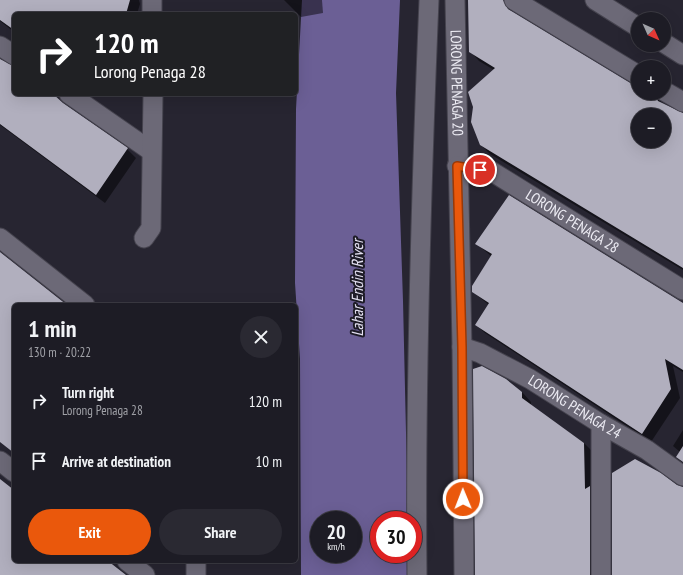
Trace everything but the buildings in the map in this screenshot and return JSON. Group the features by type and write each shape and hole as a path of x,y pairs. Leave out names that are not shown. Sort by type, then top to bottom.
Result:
{"street":[{"path":"152,0 152,12"},
{"path":"418,575 416,451 422,177 429,0"},
{"name":"LORONG PENAGA 20","path":"455,0 457,166 462,347 464,575"},
{"path":"514,0 631,71"},
{"path":"595,0 631,23"},
{"path":"0,46 12,55"},
{"path":"671,48 683,55"},
{"path":"671,95 683,102"},
{"path":"72,96 151,151"},
{"path":"144,238 151,228 153,96"},
{"name":"LORONG PENAGA 28","path":"457,166 491,172 683,290"},
{"path":"0,238 82,303"},
{"name":"LORONG PENAGA 24","path":"462,347 480,353 530,379 601,424 646,450 683,476"},
{"path":"601,424 601,575"},
{"path":"0,461 12,470"},
{"path":"130,563 145,575"},
{"path":"196,563 196,575"}],"water":[{"name":"Lahar Endin River","path":"302,0 400,0 396,93 408,511 370,511 370,563 408,563 409,575 301,575 300,359 298,303 296,303 295,283 296,109 297,96 298,96"}],"route":[{"path":"463,499 462,347 457,166 480,170"}]}
